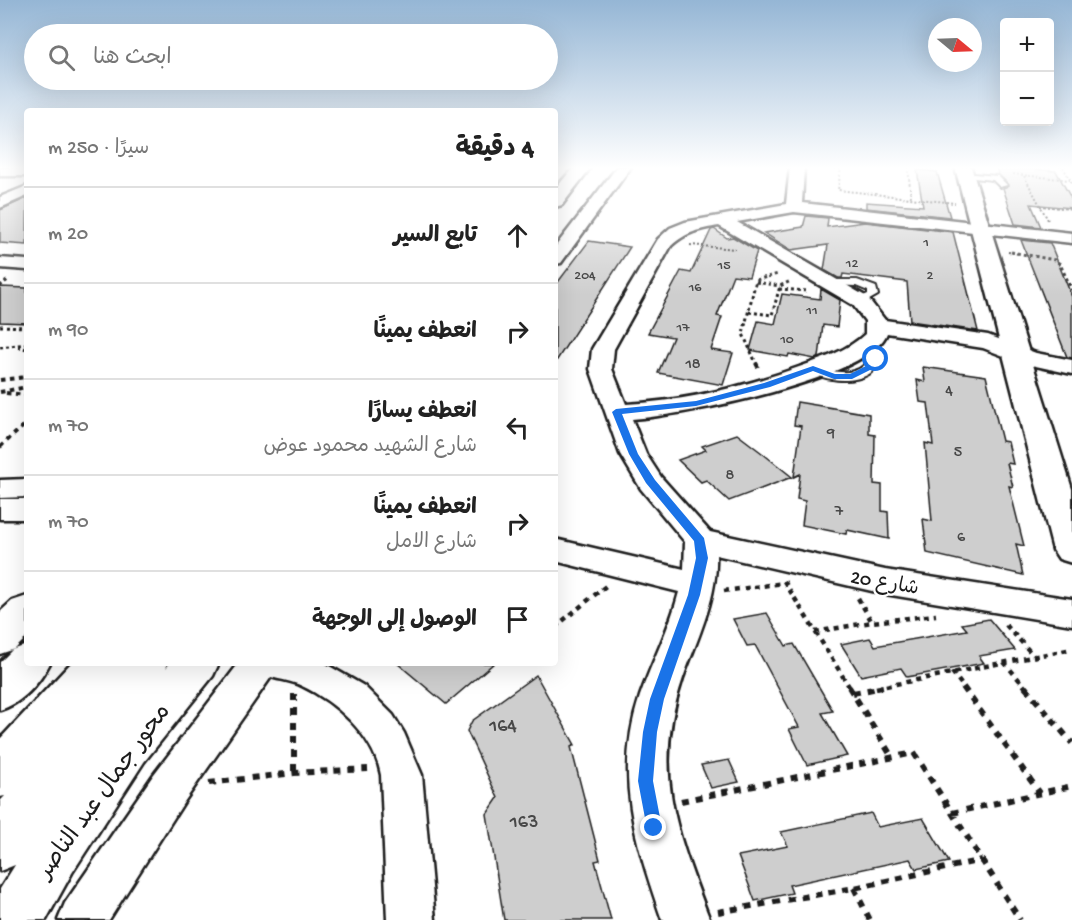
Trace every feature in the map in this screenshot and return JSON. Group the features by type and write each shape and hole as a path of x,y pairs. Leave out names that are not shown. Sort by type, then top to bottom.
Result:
{"street":[{"path":"558,255 591,210"},
{"path":"686,919 654,828 646,781 650,732 657,699 695,590 702,558 700,540 651,483 633,454 601,369 603,349 664,243 676,232 721,220 778,210"},
{"path":"820,210 1065,237"},
{"path":"975,210 1072,550"},
{"path":"721,220 767,247 807,279 831,283 860,301 872,314 871,337"},
{"path":"0,263 24,265"},
{"path":"0,274 24,276"},
{"path":"616,412 696,404 767,385 813,369 871,337 993,357 1016,354 1072,367"},
{"path":"0,489 24,488"},
{"path":"0,509 24,509"},
{"name":"شارع 20","path":"700,540 764,557 1004,603 1072,612"},
{"path":"558,551 695,590"},
{"path":"0,637 24,615"},
{"path":"0,691 25,666"},
{"path":"0,774 96,666"},
{"path":"0,844 88,729 143,666"},
{"name":"محور جمال عبد الناصر","path":"14,920 53,854 127,746 194,666"},
{"path":"82,920 169,788 274,666"},
{"path":"281,666 342,689 365,707 386,738 400,767 411,920"}],"path":[{"path":"938,210 1059,264 1072,290"},
{"path":"1042,210 1065,237"},
{"path":"664,243 730,249 767,247"},
{"path":"767,385 743,334 756,280 792,271 807,279"},
{"path":"1064,272 1072,273"},
{"path":"756,282 780,286 807,279"},
{"path":"749,312 772,315 780,286"},
{"path":"0,326 24,327"},
{"path":"0,347 24,344"},
{"path":"12,346 24,348"},
{"path":"0,380 24,377"},
{"path":"1,392 24,388"},
{"path":"1,392 24,395"},
{"path":"0,447 24,426"},
{"path":"764,557 785,583 892,757"},
{"path":"558,625 626,569"},
{"path":"695,590 785,583"},
{"path":"1004,603 991,609 1034,656"},
{"path":"815,632 872,622 944,614"},
{"path":"853,693 1072,649"},
{"path":"1004,662 1072,743"},
{"path":"276,666 294,773"},
{"path":"952,672 1040,793"},
{"path":"651,808 914,753 1020,920"},
{"path":"169,788 294,773 400,767"},
{"path":"952,813 1072,786"},
{"path":"686,919 854,888 982,860"},
{"path":"854,888 870,920"}],"building":[{"path":"0,210 24,210 24,245 0,243"},
{"path":"884,210 948,210 950,217"},
{"path":"1010,210 1034,210 1041,227 1015,224"},
{"path":"806,216 828,218 827,227 865,222 953,232 978,331 910,321 907,282 843,274 842,278 838,278 824,270 828,245 791,250 764,233 803,227"},
{"path":"714,229 727,238 733,237 757,251 749,277 733,275 717,316 722,317 711,350 733,353 723,385 658,373 673,337 648,333 681,271 691,273 711,230"},
{"path":"1021,240 1050,243 1072,297 1072,358 1067,357"},
{"path":"589,241 630,247 558,358 558,282"},
{"path":"0,287 24,288 24,323 0,322"},
{"path":"821,289 840,300 837,327 823,325 819,357 815,359 789,354 788,357 750,350 758,321 775,324 782,294 820,299"},
{"path":"923,367 986,376 1002,441 1008,442 1013,464 1007,463 1013,487 1009,486 1024,546 1016,544 1023,575 927,553 923,519 932,521 925,443 933,445 928,403 920,402 917,380 925,382"},
{"path":"797,402 869,414 869,434 875,435 874,484 882,485 882,511 888,512 889,539 847,530 846,534 802,525 805,501 797,499 800,474 794,477 801,426 794,425"},
{"path":"737,434 792,477 729,501 706,480 701,482 678,460 706,450 702,446"},
{"path":"767,613 786,646 794,644 833,711 822,713 847,756 807,765 789,729 799,727 755,645 747,646 733,619"},
{"path":"989,619 1015,650 979,656 984,663 907,677 901,668 861,676 841,644 870,638 875,646 967,630 962,624"},
{"path":"401,666 490,666 446,704"},
{"path":"536,675 575,745 571,747 600,860 595,861 611,920 504,920 487,814 498,798 467,731 472,721"},
{"path":"729,760 739,782 711,788 701,765"},
{"path":"871,813 878,827 923,818 949,862 916,869 910,859 789,885 792,893 755,901 738,856 788,846 781,832"}],"route":[{"path":"654,828 646,781 646,754 657,699 694,595 702,558 700,540 651,483 633,454 616,412 696,404 767,385 813,369 834,376 852,376 871,367 876,359"}]}
